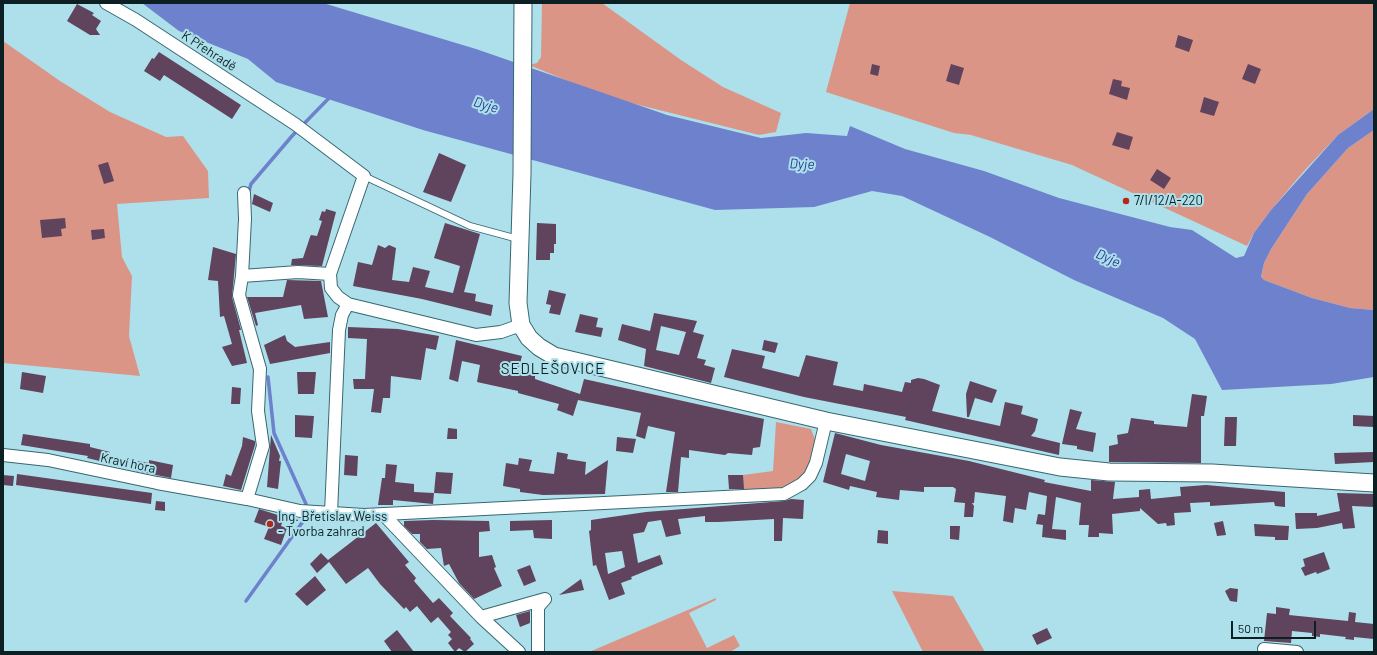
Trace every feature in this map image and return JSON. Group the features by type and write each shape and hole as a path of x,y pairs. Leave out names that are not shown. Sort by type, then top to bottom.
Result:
{"street":[{"name":"K Přehradě","path":"106,3 136,20 299,127 364,176"},
{"path":"523,3 524,55 518,302 521,325 529,338 539,347 554,356 826,421 1060,467 1109,472 1212,473 1374,483"},
{"path":"364,176 330,274 331,288 338,297 348,304 476,335 501,332 521,325"},
{"path":"244,193 245,219 242,276 239,295 260,369 258,411 263,446 247,499"},
{"path":"242,276 298,272 330,274"},
{"path":"331,513 339,330 342,315 348,304"},
{"name":"Kraví hora","path":"3,455 48,460 157,483 247,499 305,512 383,514 784,494 802,484 810,476 816,463 826,421"},
{"path":"383,514 481,617 519,652"},
{"path":"481,617 545,599 538,607 538,652"},
{"path":"1266,652 1264,649 1297,652"}],"lane":[{"path":"364,176 470,226 520,240"}],"shaded area":[{"path":"542,3 602,3 681,60 723,87 781,113 776,132 759,135 607,97 529,65 537,63 541,57"},
{"path":"850,3 1374,3 1374,109 1338,135 1304,171 1271,210 1254,233 1247,246 1072,165 971,135 954,133 826,92"},
{"path":"3,41 60,81 110,112 166,137 183,136 208,171 209,198 117,204 122,257 132,276 129,336 140,376 3,363"},
{"path":"1374,130 1374,310 1350,308 1312,298 1261,278 1264,263 1271,249 1307,194 1348,148"},
{"path":"776,422 811,429 815,439 814,456 808,471 801,480 783,489 743,492 743,475 773,471"},
{"path":"892,591 953,596 985,652 923,652"},
{"path":"716,598 716,600 689,613 707,648 734,635 740,646 730,652 589,652"}],"water":[{"name":"Dyje","path":"142,3 323,3 476,49 667,115 761,138 806,133 847,136 850,126 905,149 984,171 1059,198 1170,227 1192,230 1236,258 1244,256 1254,233 1271,210 1338,135 1374,109 1374,130 1348,148 1307,194 1271,249 1264,263 1261,277 1264,280 1312,298 1350,308 1374,310 1374,377 1331,384 1222,390 1195,339 1163,318 1074,280 990,237 902,196 872,191 814,207 715,210 423,130 276,82 248,59 179,31"}],"building":[{"path":"77,4 94,13 92,15 101,21 96,29 100,35 90,35 67,21"},
{"path":"1178,35 1193,40 1189,52 1175,47"},
{"path":"159,52 241,105 232,119 164,75 160,81 144,71 152,58 154,59"},
{"path":"872,64 880,66 878,76 870,74"},
{"path":"951,64 964,68 959,85 946,81"},
{"path":"1248,64 1261,69 1255,84 1242,79"},
{"path":"1113,79 1122,81 1121,86 1130,88 1127,100 1109,94"},
{"path":"1204,97 1219,102 1214,116 1200,112"},
{"path":"1117,132 1133,137 1129,150 1112,145"},
{"path":"439,153 466,165 451,202 423,192"},
{"path":"108,162 114,181 104,184 98,165"},
{"path":"1157,169 1171,178 1164,189 1150,180"},
{"path":"254,194 273,203 270,212 252,204"},
{"path":"326,209 336,212 322,266 291,265 292,259 303,258 311,235 317,236 322,221 319,220 322,211 325,212"},
{"path":"65,218 66,228 61,229 62,236 42,238 40,220"},
{"path":"445,223 480,234 464,292 476,294 475,301 493,305 491,316 422,299 353,286 358,262 372,265 378,245 385,248 389,245 396,248 392,280 409,282 413,267 430,271 425,287 453,293 460,266 434,258"},
{"path":"537,223 556,224 556,244 554,244 554,253 550,253 550,260 536,260"},
{"path":"104,229 105,238 92,240 91,230"},
{"path":"213,247 236,254 232,297 241,330 239,330 247,363 232,366 222,347 232,344 224,316 220,317 218,281 208,280"},
{"path":"287,280 321,281 328,317 304,319 301,305 255,313 258,325 256,326 247,297 283,297"},
{"path":"549,290 566,294 560,315 549,313 551,305 546,304"},
{"path":"654,313 697,321 693,332 704,335 697,358 706,360 704,365 715,368 711,383 644,366 646,349 618,340 622,324 650,331","holes":["661,326 686,332 679,355 656,350"]},
{"path":"580,314 598,318 596,327 603,328 601,337 575,332"},
{"path":"348,327 398,329 439,336 436,350 426,348 421,380 391,376 390,398 383,398 381,413 371,412 374,389 354,389 353,379 365,379 367,339 348,338"},
{"path":"285,335 287,341 295,347 330,342 330,353 270,364 264,345"},
{"path":"456,340 522,356 518,371 535,376 535,379 580,394 584,379 764,419 760,447 753,448 752,455 728,453 725,455 689,450 689,458 681,457 678,492 666,492 675,432 648,426 645,439 636,436 641,413 578,400 573,416 557,410 559,404 518,393 518,391 477,382 480,365 462,361 458,382 449,379"},
{"path":"764,340 778,343 775,353 762,350"},
{"path":"732,349 765,356 762,368 799,377 806,355 838,362 833,385 863,391 864,384 902,392 905,382 911,383 911,380 918,378 924,379 940,385 932,411 1000,426 1005,402 1023,406 1021,414 1038,419 1035,431 1031,436 1060,443 1059,455 905,420 906,417 804,397 724,377"},
{"path":"22,372 46,376 43,393 20,389"},
{"path":"297,372 316,372 314,394 298,394"},
{"path":"970,381 997,390 992,403 975,398 969,417 967,417 966,394"},
{"path":"232,387 241,388 240,404 231,404"},
{"path":"1192,394 1207,396 1204,416 1201,416 1201,463 1109,462 1109,446 1118,444 1117,435 1128,433 1131,418 1154,421 1154,424 1187,427"},
{"path":"1070,409 1082,412 1076,429 1096,433 1093,452 1077,449 1077,446 1062,444"},
{"path":"295,415 314,416 312,438 295,437"},
{"path":"1353,415 1374,416 1374,427 1353,426"},
{"path":"1225,417 1237,417 1236,446 1224,446"},
{"path":"448,428 457,429 457,439 447,439"},
{"path":"835,433 881,445 969,461 1045,480 1044,482 1091,491 1091,480 1115,482 1113,499 1139,497 1139,490 1150,489 1151,499 1181,496 1180,487 1206,485 1285,492 1285,507 1275,506 1274,502 1210,506 1210,502 1190,503 1191,512 1174,513 1175,525 1167,526 1166,523 1158,524 1140,508 1140,511 1112,514 1113,534 1099,533 1099,537 1088,537 1089,525 1079,525 1081,503 1056,497 1052,529 1066,530 1066,540 1042,537 1043,525 1036,524 1038,514 1045,515 1047,496 1029,492 1026,510 1015,508 1013,523 1003,521 1006,496 975,492 974,503 972,503 974,506 973,517 964,517 965,503 954,502 956,489 953,487 924,487 924,492 900,490 899,500 876,497 877,492 850,486 849,490 823,482","holes":["846,454 870,461 865,481 841,474"]},
{"path":"23,434 90,444 90,447 110,452 108,463 87,458 88,456 21,445"},
{"path":"271,435 280,456 279,461 281,461 278,489 267,487"},
{"path":"243,437 255,441 255,445 241,490 223,486 226,474 231,476 242,446"},
{"path":"617,437 636,439 633,453 616,451"},
{"path":"557,452 568,454 567,459 586,462 585,475 608,460 605,494 543,495 520,492 520,489 503,486 506,463 518,465 519,458 532,460 529,471 554,474"},
{"path":"1374,452 1374,462 1335,464 1334,453"},
{"path":"345,455 358,456 357,476 344,475"},
{"path":"149,460 173,465 171,478 136,471 138,461 149,463"},
{"path":"386,464 397,465 395,482 414,484 414,492 434,493 433,504 393,500 393,505 378,505 382,478 385,478"},
{"path":"436,472 453,473 451,494 434,493"},
{"path":"17,474 152,493 151,504 16,485"},
{"path":"3,475 14,476 13,486 3,485"},
{"path":"728,475 743,475 744,489 729,489"},
{"path":"1337,493 1374,494 1374,507 1352,506 1355,528 1343,529 1342,523 1317,528 1296,529 1295,513 1317,513 1317,516 1340,511"},
{"path":"791,499 804,500 803,519 783,518 782,541 774,541 774,519 705,522 705,516 678,519 681,534 666,537 661,520 648,522 644,532 633,534 638,563 660,555 663,564 631,577 632,579 621,583 625,594 609,600 596,565 593,566 589,531 591,530 591,520 646,512 784,501","holes":["622,551 625,567 608,574 605,553"]},
{"path":"156,501 165,502 165,511 155,510"},
{"name":"Ing. Břetislav Weiss - Tvorba zahrad","path":"259,509 284,517 281,526 287,528 281,545 264,539 269,527 254,522"},
{"path":"552,520 552,539 534,538 533,530 510,531 510,521"},
{"path":"404,521 489,521 490,531 479,532 479,557 492,555 496,567 494,568 502,586 474,599 459,583 449,564 444,566 441,548 427,549 420,542 420,534 412,534 404,526"},
{"path":"1223,521 1226,535 1217,536 1214,523"},
{"path":"376,523 409,562 405,565 416,578 414,581 433,603 439,598 453,613 450,616 471,638 470,639 474,644 465,652 459,648 455,652 448,643 452,639 448,635 451,632 438,617 431,623 417,606 410,612 406,607 404,609 380,584 368,568 346,584 329,562 317,573 310,564 321,553 328,560"},
{"path":"1254,524 1289,526 1288,540 1275,540 1275,537 1255,536"},
{"path":"950,526 960,526 959,540 950,539"},
{"path":"878,530 888,531 888,544 877,543"},
{"path":"1324,552 1330,569 1317,574 1316,572 1305,576 1301,568 1305,566 1303,559"},
{"path":"530,565 536,581 524,586 517,570"},
{"path":"315,576 326,590 307,606 295,594"},
{"path":"581,579 584,590 559,595"},
{"path":"1230,588 1238,589 1237,602 1230,601 1225,591"},
{"path":"1276,607 1290,609 1289,615 1348,621 1349,612 1356,613 1355,622 1374,624 1374,639 1354,637 1354,640 1345,639 1346,637 1320,634 1320,637 1312,636 1312,633 1292,631 1291,643 1264,641 1267,613 1276,614"},
{"path":"530,611 530,623 520,627 516,615"},
{"path":"1047,628 1052,638 1037,645 1032,635"},
{"path":"397,630 414,652 392,652 384,641"}],"waterway":[{"path":"248,195 251,184 292,136 331,96"},
{"path":"246,601 304,520 306,504 274,433 268,377"}],"place":[{"name":"7/I/12/A-220","path":"1126,201"},
{"name":"Ing. Břetislav Weiss - Tvorba zahrad","path":"270,524"}],"district":[{"name":"SEDLEŠOVICE","path":"553,369"}]}
